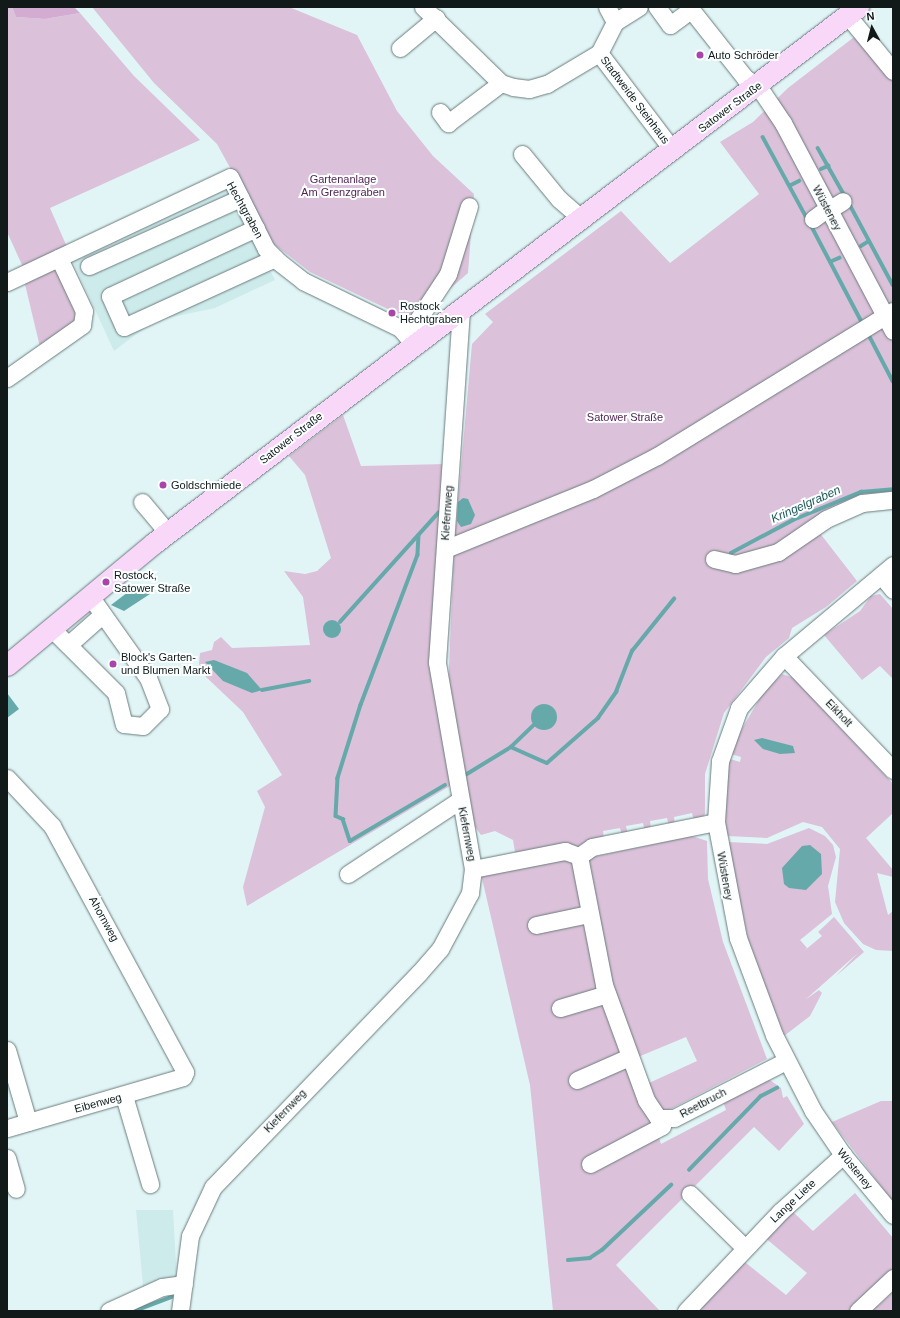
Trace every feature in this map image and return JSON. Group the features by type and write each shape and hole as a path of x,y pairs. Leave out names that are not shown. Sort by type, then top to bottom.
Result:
{"main road":[{"name":"Satower Straße","path":"7,665 168,533 410,340 461,307 671,148 758,86 853,10"}],"street":[{"path":"607,7 616,22 639,7"},
{"path":"657,7 670,25 690,9"},
{"name":"Wüsteney","path":"690,9 745,78 758,86 783,123 889,314 893,331"},
{"path":"853,10 893,71"},
{"path":"400,48 431,11 501,83 448,123 440,112"},
{"name":"Stadtweide Steinhaus","path":"501,83 529,89 547,84 599,53 616,22"},
{"name":"Stadtweide Steinhaus","path":"599,53 671,148"},
{"path":"522,154 559,199 580,217"},
{"name":"Hechtgraben","path":"7,282 230,177 256,228 275,258 303,281 400,328 410,340"},
{"path":"89,266 240,198"},
{"path":"410,340 448,274 469,206"},
{"path":"256,228 110,296 124,327 275,258"},
{"path":"7,378 82,325 84,311 59,258"},
{"name":"Kiefernweg","path":"180,1311 190,1236 213,1187 440,949 462,914 470,893 473,869 437,662 461,307"},
{"path":"445,549 586,492 657,456 889,314"},
{"path":"714,559 735,564 778,552 826,519 862,503 893,500"},
{"path":"142,502 168,533"},
{"path":"887,570 893,590"},
{"name":"Wüsteney","path":"887,570 784,656 753,688 731,726 717,778 716,822 743,955 786,1061 813,1111 843,1155 893,1216"},
{"path":"51,628 116,693 124,724 143,726 160,709 148,678 90,596"},
{"path":"68,645 102,615"},
{"name":"Eikholt","path":"784,656 893,770"},
{"name":"Ahornweg","path":"8,781 52,826 185,1072"},
{"path":"348,874 460,800"},
{"path":"579,856 592,847 716,822"},
{"path":"473,869 565,851 579,856"},
{"path":"579,856 588,914 607,994 629,1057 652,1114 662,1123"},
{"path":"536,925 588,914"},
{"path":"560,1008 607,994"},
{"path":"7,1050 28,1122"},
{"path":"577,1080 629,1057"},
{"name":"Reetbruch","path":"590,1164 662,1123 679,1116 786,1061"},
{"name":"Eibenweg","path":"7,1128 183,1078 185,1072"},
{"path":"124,1096 150,1184"},
{"name":"Lange Liete","path":"686,1311 745,1248 843,1155"},
{"path":"7,1158 16,1189"},
{"path":"690,1194 745,1248"},
{"path":"858,1311 893,1278"},
{"path":"109,1311 162,1288 184,1284"}],"shaded area":[{"path":"12,7 74,7 80,13 45,19 16,17"},
{"path":"228,187 275,280 215,308 154,321 114,351 72,260"},
{"path":"136,1210 173,1210 177,1281 143,1286"}],"green space":[{"path":"7,7 12,7 16,17 45,19 80,13 134,76 200,140 50,208 67,247 23,267 7,232"},
{"name":"Gartenanlage Am Grenzgraben","path":"92,7 289,7 357,35 397,111 433,156 474,194 468,273 413,321 310,272 271,242 217,144 154,83"},
{"name":"Satower Straße","path":"858,34 893,76 893,507 889,503 852,514 842,521 833,520 819,532 857,581 826,607 792,628 789,638 766,657 724,713 705,774 705,814 702,818 694,821 692,813 674,817 675,825 669,826 667,818 650,821 651,830 645,832 643,823 626,826 628,835 622,836 620,828 603,831 604,840 581,848 516,858 513,840 495,831 481,835 467,816 448,692 454,546 472,344 493,322 485,314 621,211 670,263 759,194 720,142 753,122 788,88"},
{"path":"52,268 58,270 80,319 40,347 24,280"},
{"path":"343,415 361,466 447,464 437,577 455,783 247,906 243,887 265,807 257,791 282,775 243,712 205,676 199,664 200,653 212,650 214,642 221,637 232,648 310,645 303,597 284,571 305,574 317,571 331,558 305,475 289,456"},
{"path":"880,594 893,609 893,679 880,666 862,680 824,635 860,611 871,596"},
{"path":"782,674 794,678 893,784 893,813 866,838 893,870 893,877 877,873 888,915 893,911 893,951 876,950 863,944 844,923 835,902 840,849 822,827 803,822 767,838 727,836 724,807 727,775 730,759 740,762 741,757 731,754 736,739 763,693"},
{"path":"809,828 825,836 833,845 836,857 828,886 832,914 800,940 807,948 804,951 822,936 818,932 834,917 864,952 836,976 858,953 805,1000 819,990 822,993 810,1016 784,1036 748,939 728,842 767,844"},
{"path":"692,836 707,841 708,879 723,942 767,1059 667,1111 659,1108 649,1083 697,1061 686,1037 638,1057 608,969 588,858"},
{"path":"553,859 572,860 661,1144 726,1110 723,1101 767,1078 781,1088 783,1098 787,1096 804,1124 779,1151 754,1127 616,1265 660,1311 553,1311 530,1085 481,874"},
{"path":"881,1101 893,1101 893,1202 832,1122"},
{"path":"855,1193 893,1238 893,1271 851,1311 692,1311 741,1259 786,1295 807,1273 763,1236 790,1209 813,1231"},
{"path":"893,1292 893,1311 870,1311 879,1305"}],"water":[{"path":"463,498 468,499 475,515 471,524 461,527 457,521 458,502"},
{"path":"132,589 149,591 150,594 124,611 111,605"},
{"path":"332,620 338,623 341,629 338,635 332,638 326,635 323,629 326,623"},
{"path":"214,660 247,673 262,690 252,693 223,681 205,662"},
{"path":"7,693 19,709 7,718"},
{"path":"544,704 553,708 557,717 553,726 544,730 535,726 531,717 535,708"},
{"path":"762,738 793,746 795,753 780,754 763,749 754,740"},
{"path":"810,845 821,854 822,874 806,890 789,888 784,884 782,868 802,846"}],"waterway":[{"path":"763,137 807,218"},
{"path":"818,148 845,196"},
{"path":"821,169 828,166"},
{"path":"791,185 799,181"},
{"path":"848,201 893,285"},
{"path":"810,223 863,324"},
{"path":"861,246 869,241"},
{"path":"832,261 839,258"},
{"path":"868,333 893,381"},
{"name":"Kringelgraben","path":"731,553 793,520 861,492 893,489"},
{"path":"340,622 438,513"},
{"path":"419,535 418,555 361,705 338,778 336,816 343,819 350,841 445,785"},
{"name":"Kringelgraben","path":"467,774 511,747 547,763 598,718 616,692 632,651 674,599"},
{"path":"262,690 309,681"},
{"path":"511,747 534,725"},
{"path":"689,1170 761,1096 777,1088"},
{"path":"568,1260 590,1258 602,1250 671,1185"},
{"path":"135,1311 171,1297"}],"place":[{"name":"Auto Schröder","path":"700,55"},
{"name":"Rostock Hechtgraben","path":"392,313"},
{"name":"Goldschmiede","path":"163,485"},
{"name":"Rostock, Satower Straße","path":"106,582"},
{"name":"Block's Garten- und Blumen Markt","path":"113,664"}]}
